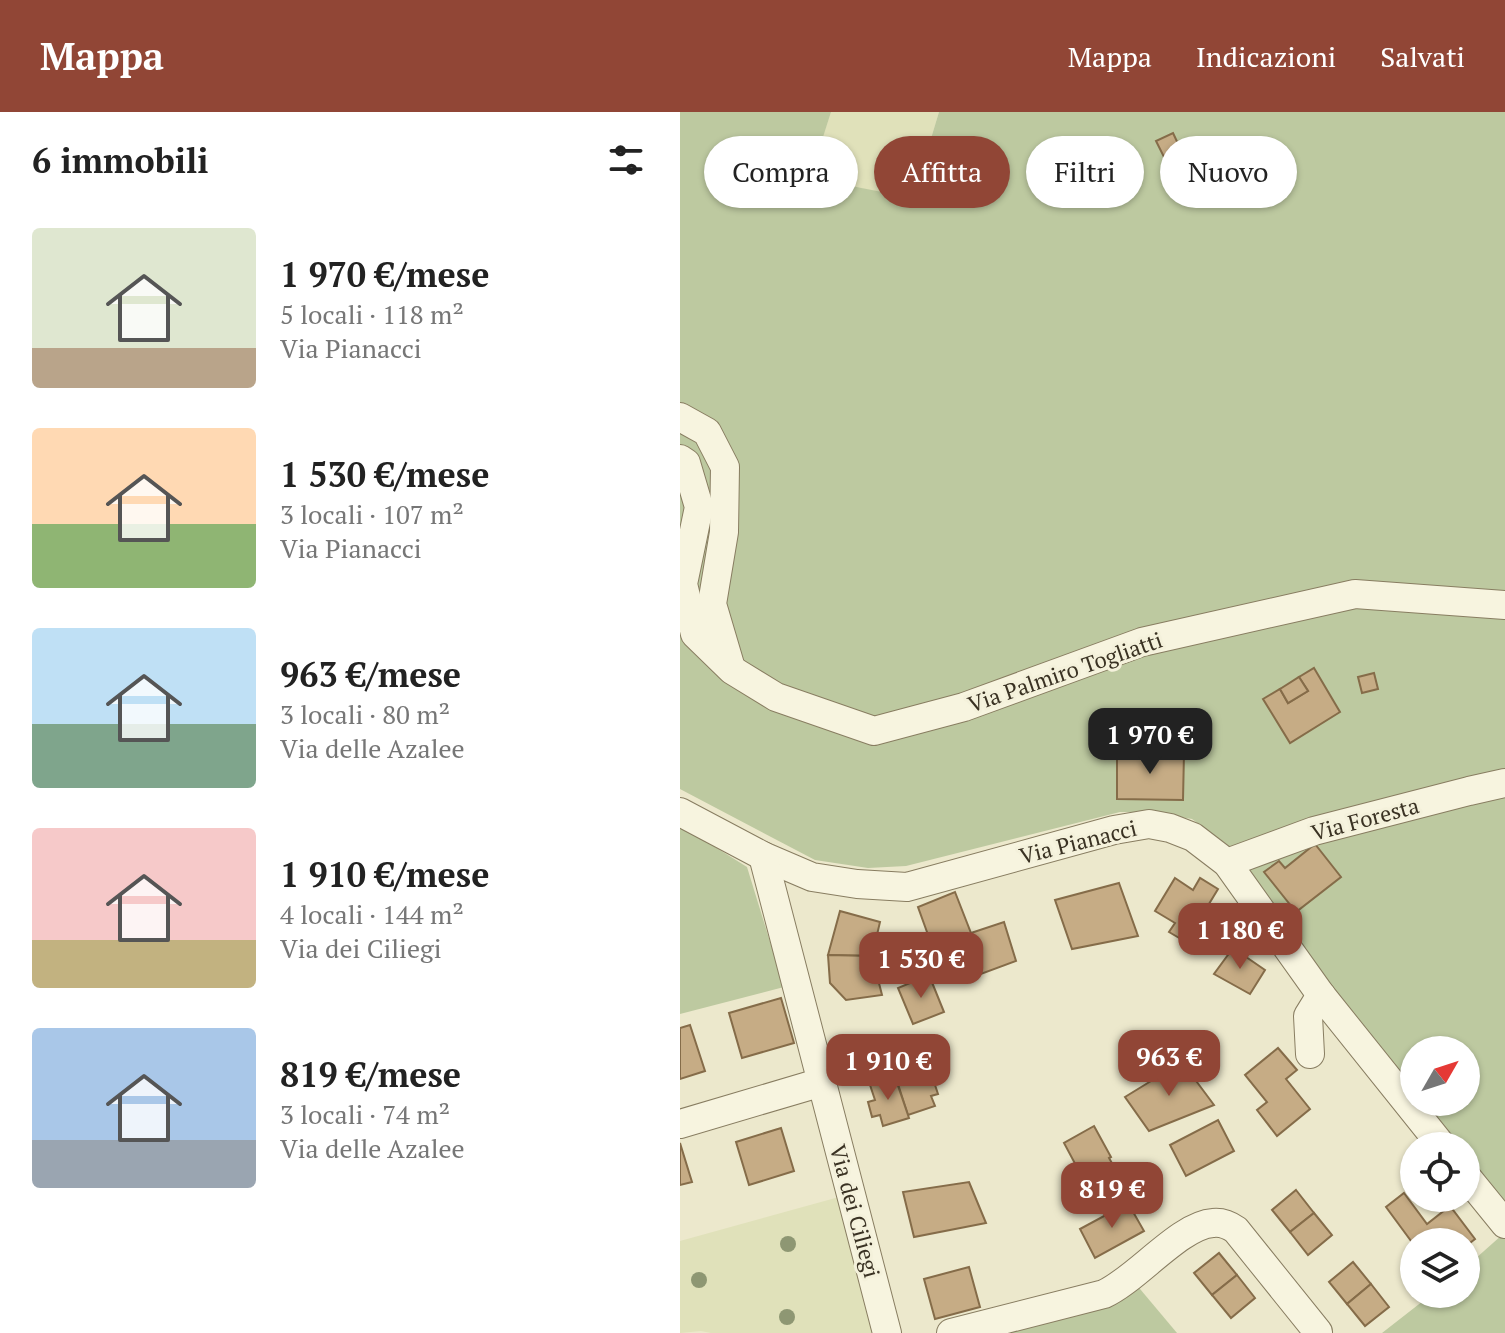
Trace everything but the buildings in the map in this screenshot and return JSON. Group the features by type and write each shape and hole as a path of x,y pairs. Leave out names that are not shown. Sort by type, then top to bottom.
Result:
{"street":[{"path":"680,417 707,432 725,467 724,532 712,604 732,670"},
{"name":"Via Palmiro Togliatti","path":"680,459 686,463 699,507 683,584 695,634 732,670 776,697 874,731 964,707 1142,642 1355,594 1505,605"},
{"name":"Via Foresta","path":"1227,863 1314,831 1505,783"},
{"name":"Via Pianacci","path":"680,812 763,856 812,877 907,887 1114,830 1149,824 1193,837 1227,863 1321,995 1431,1132"},
{"name":"Via dei Ciliegi","path":"763,856 887,1333"},
{"path":"1310,1054 1308,1016 1321,995"},
{"path":"680,1124 822,1082"},
{"path":"1480,1193 1505,1224"},
{"path":"951,1333 1104,1294 1174,1242 1211,1223 1224,1224 1236,1230 1318,1332"}],"green space":[{"path":"680,112 831,112 823,136 704,136 704,208 858,208 858,187 874,190 874,208 1010,208 1010,136 932,136 939,112 1505,112 1505,1205 1480,1174 1480,1132 1447,1132 1434,1116 1480,1116 1480,1036 1400,1036 1400,1073 1331,987 1232,848 1192,819 1149,812 1120,812 906,866 868,868 815,860 680,789"},
{"path":"831,112 939,112 932,136 874,136 874,191 858,188 858,136 823,136"},
{"path":"680,825 747,867 784,987 680,1014"},
{"path":"839,1197 876,1333 680,1333 680,1241"},
{"path":"1502,1235 1505,1238 1505,1333 1382,1333 1414,1308 1480,1308 1480,1255"},
{"path":"1135,1283 1177,1333 998,1333"}]}
